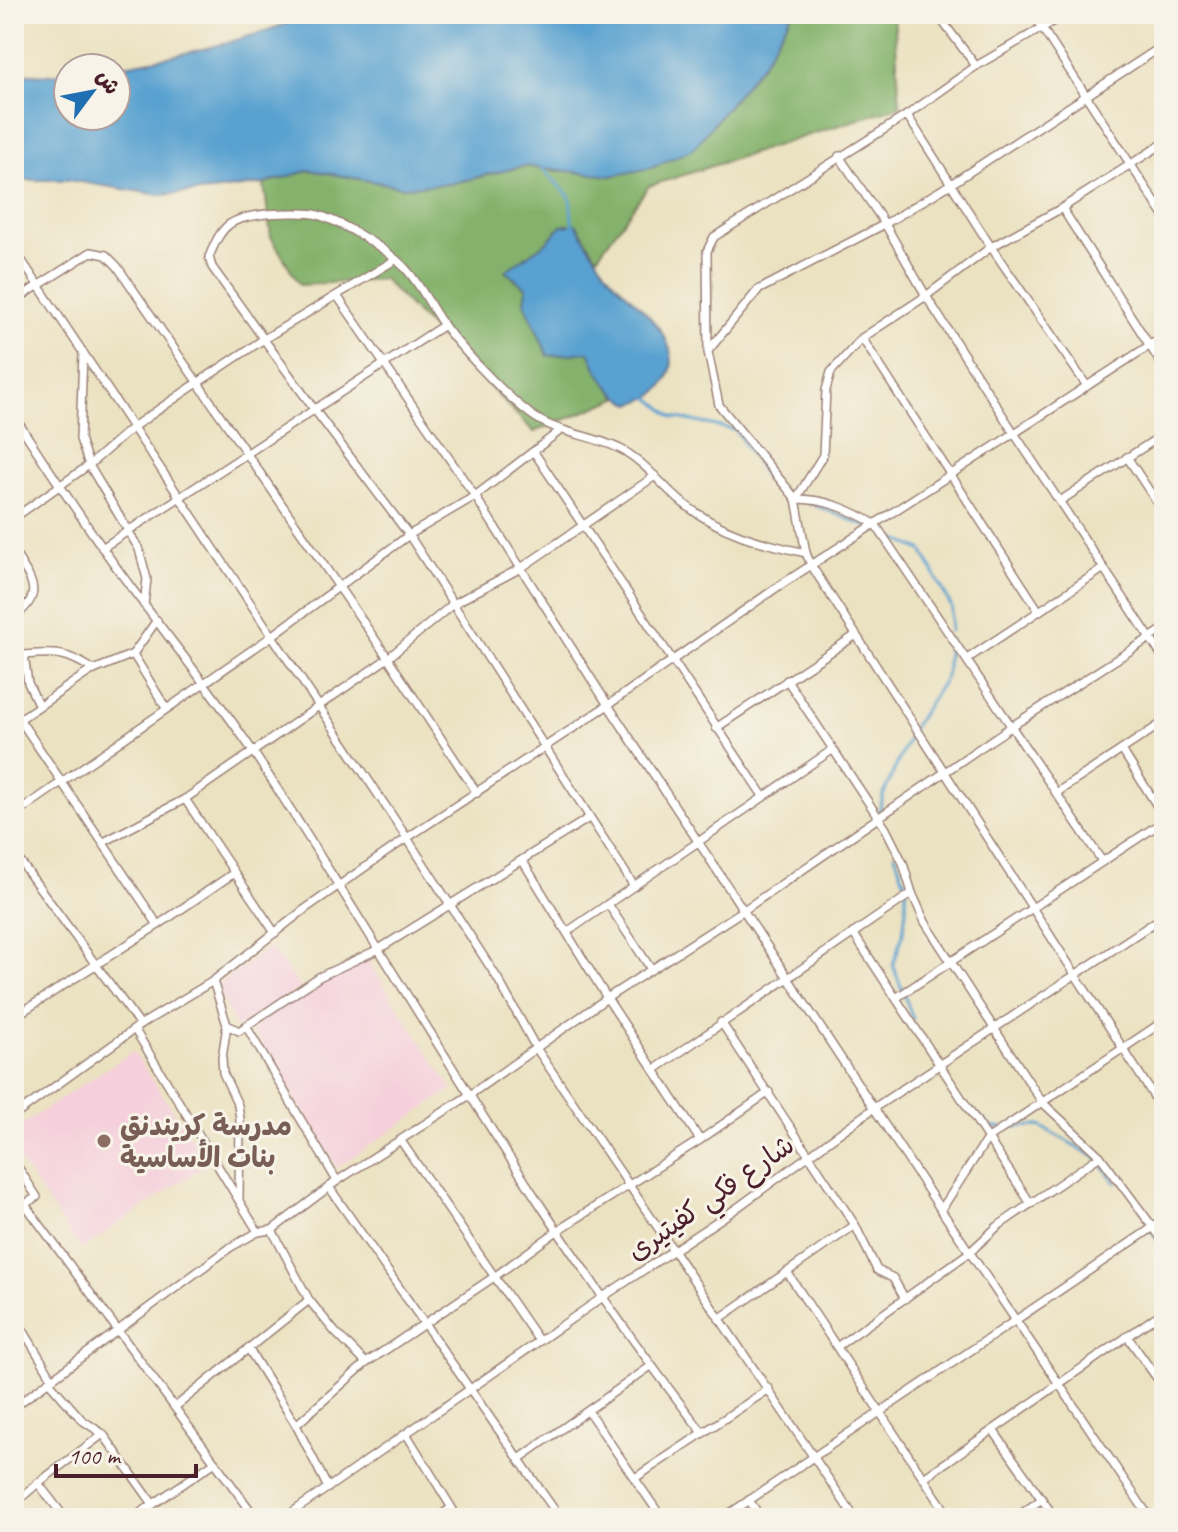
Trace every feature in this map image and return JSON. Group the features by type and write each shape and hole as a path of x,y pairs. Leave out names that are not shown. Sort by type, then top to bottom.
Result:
{"street":[{"path":"937,14 976,66"},
{"path":"1033,14 1164,216"},
{"path":"1066,14 976,66 907,115 714,237 707,251 708,352 719,405 796,499 811,565 1164,1112"},
{"path":"708,352 758,290 885,224 1164,45"},
{"path":"907,115 991,247 1087,386"},
{"path":"796,499 823,455 826,390 831,372 862,338 926,296 991,247 1062,208 1164,143"},
{"path":"839,156 885,224 926,296 1014,433 1164,659"},
{"path":"1062,208 1164,368"},
{"path":"634,886 409,535 212,267 209,257 220,231 230,222 284,212 317,215 370,240 403,266 444,325 528,413 561,430 625,452 683,503 717,526 744,537 806,553"},
{"path":"14,249 407,838 498,979 536,1048 855,1518"},
{"path":"14,301 91,252 106,255 117,266 388,658 477,793"},
{"path":"14,518 89,465 133,427 196,384 395,260"},
{"path":"338,297 475,496 608,705 941,1210 1150,1518"},
{"path":"102,548 444,325"},
{"path":"14,1116 137,1027 213,981 305,909 407,838 811,565 1164,336"},
{"path":"862,338 1039,611"},
{"path":"83,350 79,431 89,465 129,530 145,569 144,605"},
{"path":"14,416 102,548 205,682 254,753 468,1096 557,1231 651,1366 703,1433"},
{"path":"14,815 272,636 409,535 475,496 561,430"},
{"path":"1060,501 1164,434"},
{"path":"534,452 763,796"},
{"path":"1127,457 1164,513"},
{"path":"104,842 185,799 388,658 453,604 521,568 655,476"},
{"path":"796,499 820,499 850,510 875,524 1102,861"},
{"path":"14,552 34,590 33,599 14,617"},
{"path":"967,659 1104,568"},
{"path":"20,719 94,670 133,654 157,620"},
{"path":"14,1407 231,1247 258,1232 272,1230 337,1181 468,1096 607,998 744,910 1012,726 1164,629"},
{"path":"716,728 856,635"},
{"path":"14,654 56,652 76,658 94,670"},
{"path":"133,654 166,708"},
{"path":"24,655 28,683 39,706"},
{"path":"787,680 894,842 925,922 1042,1102 1100,1156 1164,1242"},
{"path":"14,711 158,925"},
{"path":"1056,793 1164,722"},
{"path":"567,932 832,750"},
{"path":"896,998 1164,819 1122,750"},
{"path":"185,799 275,933"},
{"path":"227,1025 239,1031 319,977 379,949 589,818"},
{"path":"14,853 137,1027 258,1232"},
{"path":"522,860 700,1140"},
{"path":"14,1017 234,873"},
{"path":"654,1070 912,893"},
{"path":"608,904 651,969"},
{"name":"شارع فكي كفيتيرى","path":"284,1518 674,1250 874,1108 1164,916"},
{"path":"853,933 1031,1204"},
{"path":"213,981 227,1025 223,1073 238,1105 240,1119 239,1201"},
{"path":"941,1210 987,1139 1164,1021"},
{"path":"721,1022 855,1225 877,1270 893,1278 905,1299"},
{"path":"246,1026 337,1181"},
{"path":"296,1425 366,1363 557,1231 769,1092"},
{"path":"401,1141 539,1341"},
{"path":"838,1346 970,1252 998,1226 1100,1156"},
{"path":"14,1161 37,1197 14,1210"},
{"path":"329,1187 560,1518"},
{"path":"24,1203 256,1518"},
{"path":"723,1518 1164,1220"},
{"path":"719,1319 855,1225"},
{"path":"272,1230 309,1300 366,1363"},
{"path":"787,1272 950,1518"},
{"path":"175,1407 309,1300"},
{"path":"925,1477 1164,1311"},
{"path":"14,1315 50,1380 82,1420 103,1434 153,1504"},
{"path":"1127,1336 1164,1388"},
{"path":"248,1348 296,1425 328,1488"},
{"path":"519,1459 651,1366"},
{"path":"635,1478 769,1389"},
{"path":"588,1411 662,1518"},
{"path":"993,1430 1055,1518"},
{"path":"14,1504 103,1434"},
{"path":"407,1435 458,1518"},
{"path":"133,1518 215,1462"},
{"path":"38,1483 65,1518"},
{"path":"1015,1518 1042,1499"},
{"path":"749,1500 761,1518"},
{"path":"437,1518 451,1508"}],"shaded area":[{"path":"270,947 301,988 236,1028 216,986"},
{"path":"366,958 452,1089 337,1168 250,1027 321,979"},
{"name":"مدرسة كريندنق بنات الأساسية","path":"133,1051 208,1163 81,1250 14,1153 14,1130"}],"green space":[{"path":"792,14 894,14 900,106 649,186 597,257 577,225 561,226 548,241 506,272 527,288 525,303 548,356 590,352 618,398 534,432 383,279 300,285 271,237 264,184 309,170 403,187 449,184 524,166 554,171 651,168 693,149 763,63"}],"water":[{"path":"312,14 792,14 763,63 693,149 651,168 611,176 524,166 449,184 403,187 310,170 264,184 160,195 68,180 14,180 14,73 52,75 52,132 132,132 132,63 209,47"},
{"path":"576,224 609,275 658,326 671,353 671,367 663,386 642,401 631,404 617,395 600,375 589,352 548,356 525,303 527,288 505,271 548,241 561,226"}],"waterway":[{"path":"542,168 570,197 573,229"},
{"path":"648,396 673,417 736,430 771,487 790,495"},
{"path":"808,502 868,527"},
{"path":"886,535 922,550 952,608 950,631"},
{"path":"878,815 884,793 914,726 946,677 949,639"},
{"path":"895,854 906,886 906,909 903,934 893,965 913,1019"},
{"path":"974,1112 992,1127 1001,1127"},
{"path":"1008,1127 1040,1126 1097,1158 1116,1183"},
{"path":"1151,1231 1164,1251"}],"place":[{"name":"مدرسة كريندنق بنات الأساسية","path":"104,1141"}]}
